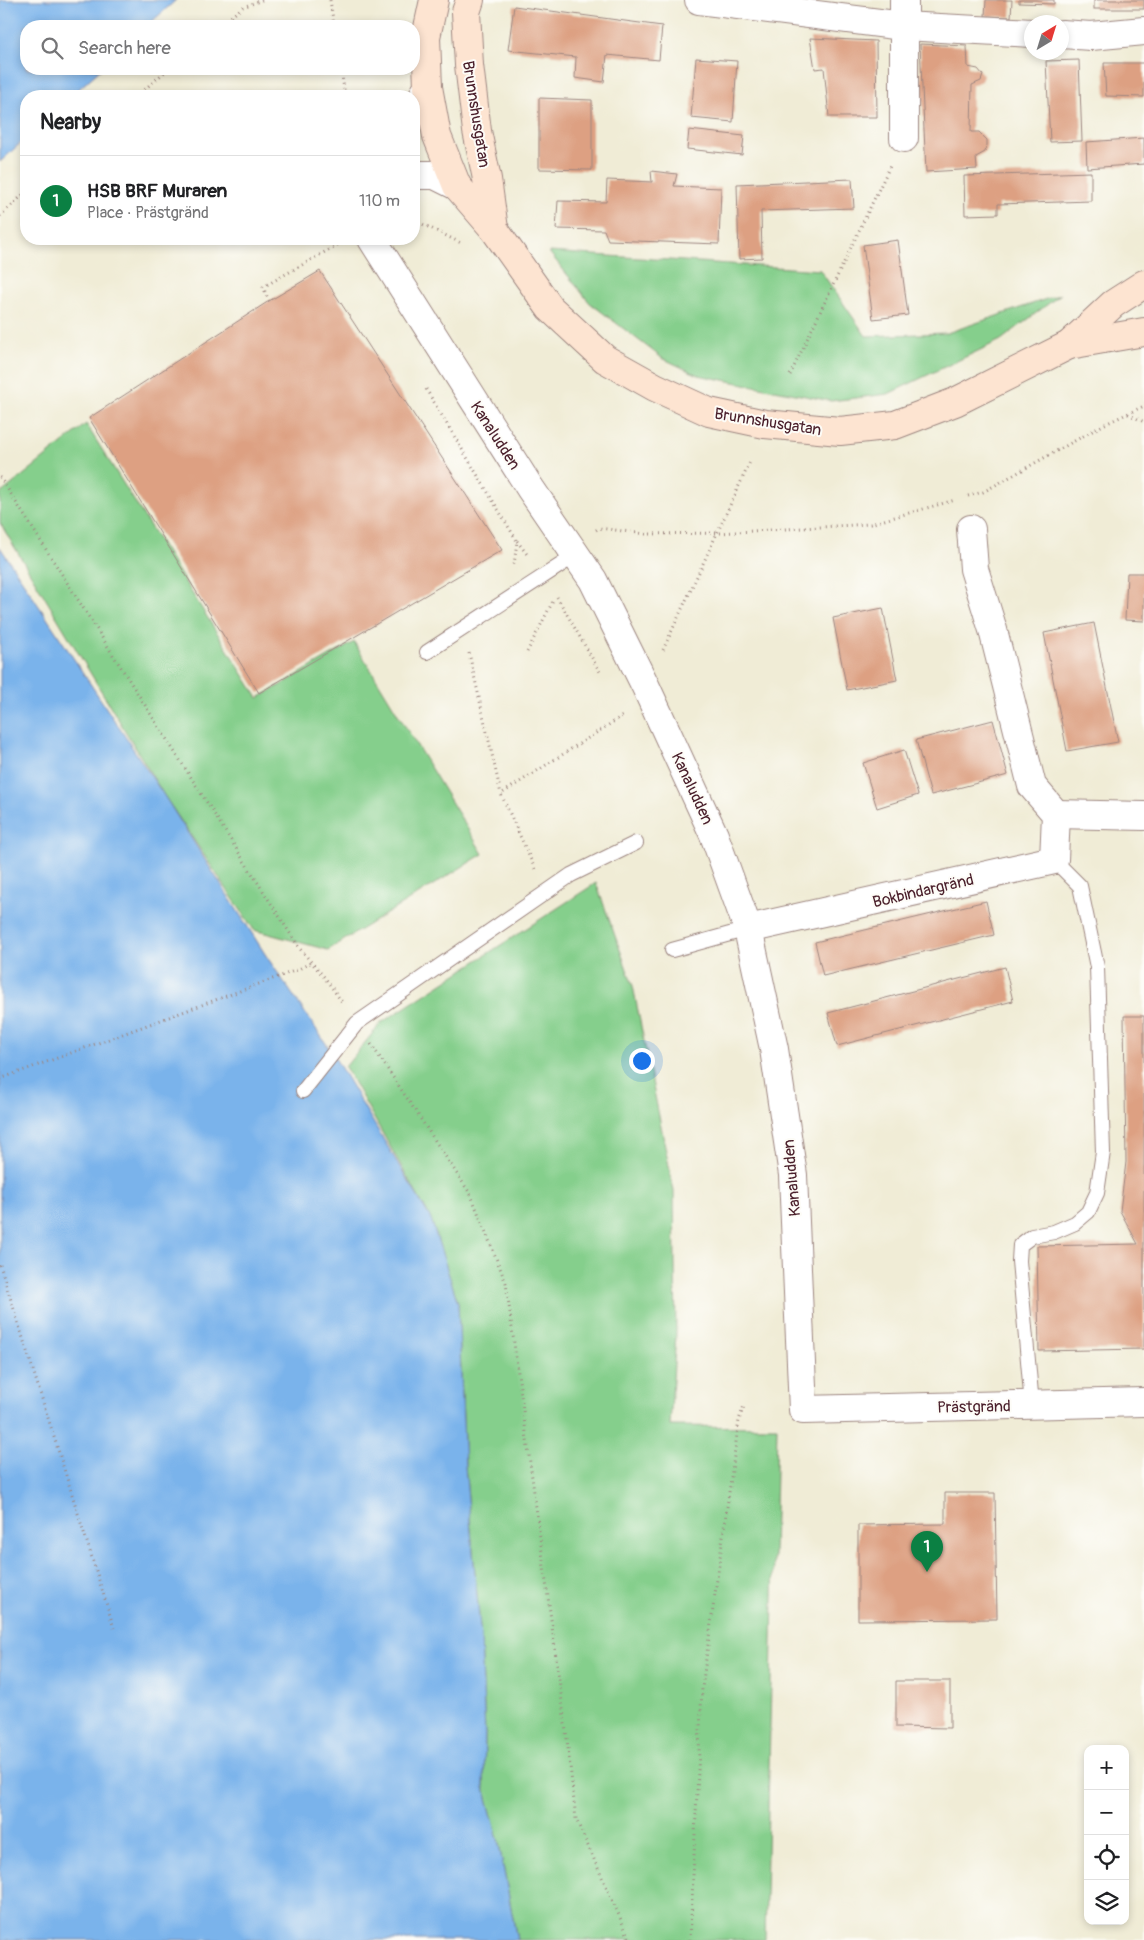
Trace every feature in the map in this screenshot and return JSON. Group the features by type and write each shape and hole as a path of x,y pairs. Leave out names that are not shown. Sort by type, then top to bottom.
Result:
{"main road":[{"name":"Brunnshusgatan","path":"434,0 426,37 428,87 437,136 457,186 494,229 550,308 605,359 655,387 708,412 765,424 840,431 895,425 955,402 1069,344 1113,304 1144,284"},
{"name":"Brunnshusgatan","path":"470,0 466,12 468,65 476,131 487,179 494,229"},
{"name":"Brunnshusgatan","path":"1069,344 1144,332"}],"street":[{"path":"699,0 904,13 1024,31"},
{"path":"904,13 904,138"},
{"path":"1069,34 1091,36 1144,31"},
{"path":"420,101 428,87"},
{"path":"420,174 435,175 457,186"},
{"name":"Kanaludden","path":"376,245 530,488 593,580 645,685 710,826 748,929 774,1050 793,1175 803,1410"},
{"path":"971,529 974,568 993,630 1032,786 1056,814 1054,860"},
{"path":"1056,814 1144,816"},
{"name":"Bokbindargränd","path":"748,929 1054,860"},
{"name":"Prästgränd","path":"803,1410 1144,1402"}],"lane":[{"path":"427,652 510,598 572,549"},
{"path":"303,1091 357,1023 571,875 636,843"},
{"path":"1032,1405 1019,1261 1020,1245 1032,1236 1054,1232 1075,1224 1088,1212 1097,1192 1103,1152 1097,968 1080,886 1054,860"},
{"path":"672,950 748,929"}],"path":[{"path":"227,20 243,7 262,0"},
{"path":"330,0 333,20"},
{"path":"144,90 161,75"},
{"path":"342,75 344,90"},
{"path":"790,375 904,138"},
{"path":"0,216 20,198"},
{"path":"420,223 468,247"},
{"path":"269,301 263,287 337,245"},
{"path":"340,245 344,252"},
{"path":"426,388 517,541 510,598"},
{"path":"966,496 983,492 1103,425 1144,406"},
{"path":"1128,414 1144,422"},
{"path":"0,477 300,949 325,978 357,1023 471,1195 506,1283 565,1720 576,1819 630,1940"},
{"path":"572,549 599,528 646,534 718,533 870,524 958,499"},
{"path":"527,652 556,595"},
{"path":"464,628 501,794"},
{"path":"0,1079 297,970 312,962"},
{"path":"0,1265 114,1628"},
{"path":"690,1940 702,1688 740,1420 744,1406"}],"green space":[{"path":"549,252 820,270 866,336 947,333 1061,294 1001,340 888,394 831,401 698,375 662,358 590,303"},
{"path":"86,424 258,698 354,642 483,854 328,950 254,930 165,797 0,523 0,494"},
{"path":"596,883 633,986 674,1191 676,1333 670,1426 777,1427 765,1940 517,1940 498,1839 484,1787 485,1734 481,1638 465,1466 458,1303 431,1219 345,1067 381,1023"}],"water":[{"path":"0,0 176,0 154,20 20,20 20,75 94,75 78,90 20,90 20,144 0,162"},
{"path":"0,547 165,797 267,957 329,1048 431,1219 458,1303 465,1466 481,1638 485,1734 484,1787 498,1839 517,1940 0,1940"}],"building":[{"path":"986,0 1012,0 1011,17 985,16"},
{"path":"1019,0 1054,0 1054,4 1019,3"},
{"path":"1094,0 1144,0 1144,9 1094,9"},
{"path":"514,6 662,26 659,60 607,55 604,82 575,78 576,57 508,50"},
{"path":"810,38 876,41 877,117 829,117 824,68 815,69"},
{"path":"920,44 967,46 968,67 978,69 983,75 981,81 972,85 971,132 979,132 987,140 985,152 976,157 977,169 926,172"},
{"path":"696,58 737,61 733,122 691,118"},
{"path":"1079,60 1082,141 1050,142 1046,61"},
{"path":"1104,63 1144,63 1144,97 1106,96"},
{"path":"539,98 592,100 592,170 539,169"},
{"path":"689,130 744,136 742,155 687,149"},
{"path":"1144,138 1144,164 1087,168 1086,142"},
{"path":"651,171 677,174 674,186 721,188 719,244 608,240 604,230 556,229 558,201 606,202 607,180 652,182"},
{"path":"1091,172 1091,201 998,204 998,214 965,215 964,176"},
{"path":"852,179 854,208 761,211 762,258 739,259 737,184"},
{"path":"898,240 908,315 873,319 863,245"},
{"path":"320,271 502,550 259,693 89,418 269,301"},
{"path":"1127,573 1144,573 1144,621 1125,620"},
{"path":"883,608 897,680 847,690 833,618"},
{"path":"1094,623 1118,742 1067,751 1044,633"},
{"path":"993,720 1008,775 931,795 916,740"},
{"path":"904,750 918,795 877,808 863,763"},
{"path":"986,901 994,935 823,976 815,942"},
{"path":"1005,967 1013,1001 837,1046 828,1013"},
{"path":"1124,1016 1144,1016 1144,1349 1039,1351 1037,1246 1138,1244 1120,1211 1126,1162"},
{"path":"945,1493 995,1493 997,1619 858,1620 858,1525 945,1524"},
{"path":"896,1681 950,1681 950,1728 896,1727"}],"place":[{"name":"HSB BRF Muraren","path":"927,1572"}]}
